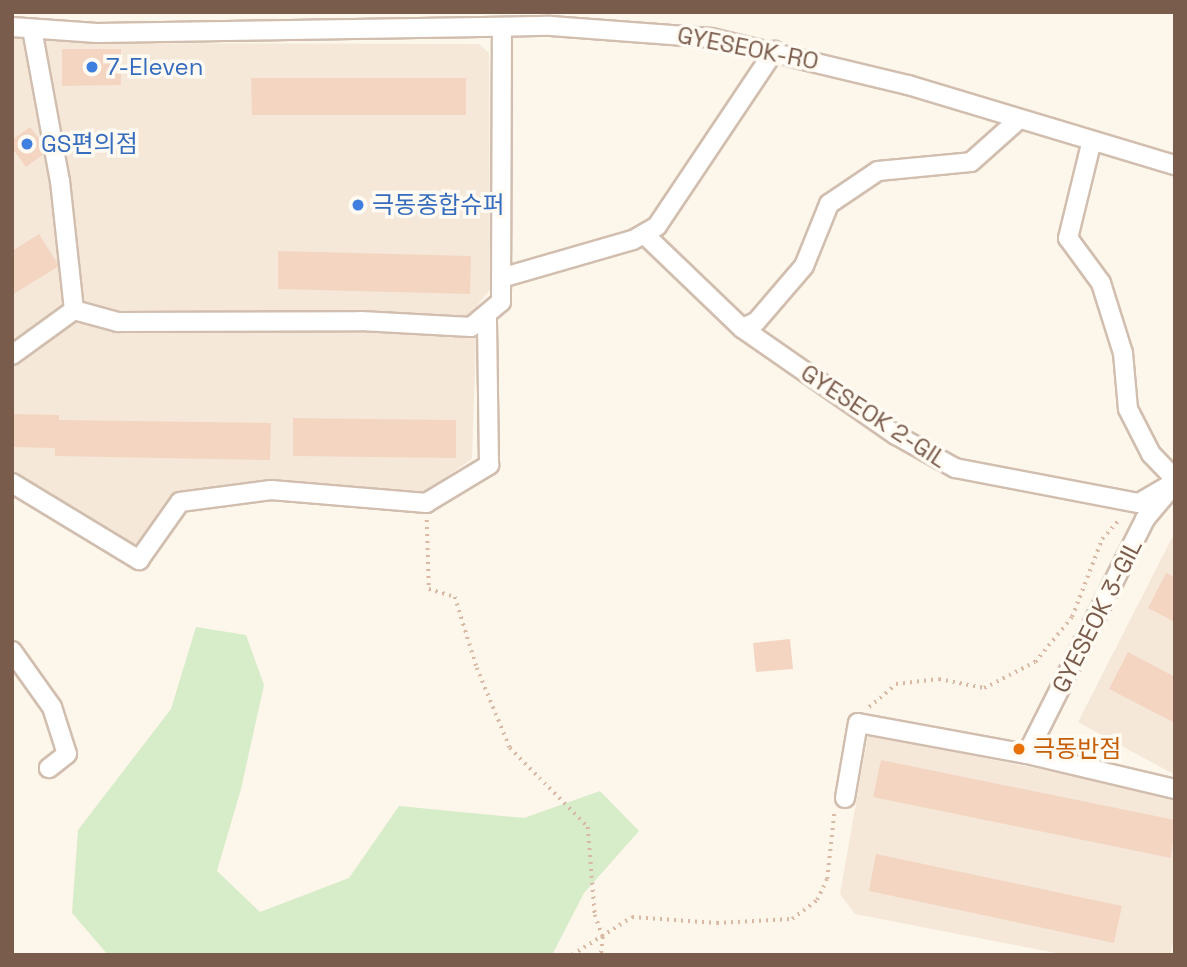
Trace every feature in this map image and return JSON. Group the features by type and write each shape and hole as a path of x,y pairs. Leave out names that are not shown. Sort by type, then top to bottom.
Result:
{"street":[{"name":"GYESEOK-RO","path":"12,27 97,33 502,27 649,31 774,51 908,85 1091,144 1175,165"},
{"path":"74,310 118,322 361,321 471,327 487,317 501,302 502,27"},
{"path":"33,29 60,181 74,310"},
{"path":"501,278 644,234 657,226 774,51"},
{"path":"742,328 756,321 804,266 830,204 878,171 971,162 1017,121"},
{"path":"1091,144 1068,238 1101,282 1123,354 1128,409 1151,454 1175,481 1134,502"},
{"name":"GYESEOK 2-GIL","path":"644,234 742,328 896,435 955,468 1134,502"},
{"path":"12,355 74,310"},
{"path":"12,483 139,560 180,502 271,490 426,503 489,465 487,317"},
{"name":"GYESEOK 3-GIL","path":"1027,754 1145,519 1175,481"},
{"path":"12,651 52,707 67,754 49,768"},
{"path":"839,801 858,723 1027,754 1175,789"}],"path":[{"path":"858,723 863,711 896,684 939,679 984,688 1035,662 1072,617 1102,539 1134,502"},
{"path":"426,503 429,589 455,597 477,668 510,748 588,827 595,915 603,937 601,955"},
{"path":"572,955 632,917 717,923 792,919 817,900 827,879 839,801"}],"shaded area":[{"path":"12,38 78,43 479,44 489,53 490,290 477,306 472,459 423,493 272,479 176,495 138,549 12,471"},
{"path":"1175,532 1175,775 1078,722"},
{"path":"868,735 1175,796 1175,935 1170,955 1066,955 855,914 840,894"}],"green space":[{"path":"196,627 246,635 264,685 241,789 217,871 260,912 349,878 399,806 524,818 600,791 639,831 584,893 552,955 108,955 72,913 78,830 171,709"}],"building":[{"name":"7-Eleven","path":"62,49 121,49 121,85 62,86"},
{"path":"251,78 466,78 466,115 252,115"},
{"name":"GS편의점","path":"30,127 48,151 26,167 12,148 12,140"},
{"path":"39,234 59,266 12,295 12,251"},
{"path":"278,251 471,256 470,294 278,289"},
{"path":"12,414 59,415 59,420 271,423 270,460 55,456 55,448 12,447"},
{"path":"293,418 456,420 456,458 293,456"},
{"path":"1166,573 1175,577 1175,622 1148,608"},
{"path":"790,639 793,669 756,672 753,643"},
{"path":"1128,652 1175,677 1175,723 1109,689"},
{"path":"881,760 1175,820 1171,858 873,797"},
{"path":"876,854 1122,906 1114,943 869,891"}],"place":[{"name":"7-Eleven","path":"92,67"},
{"name":"GS편의점","path":"27,144"},
{"name":"극동종합슈퍼","path":"358,205"},
{"name":"극동반점","path":"1019,749"}]}
